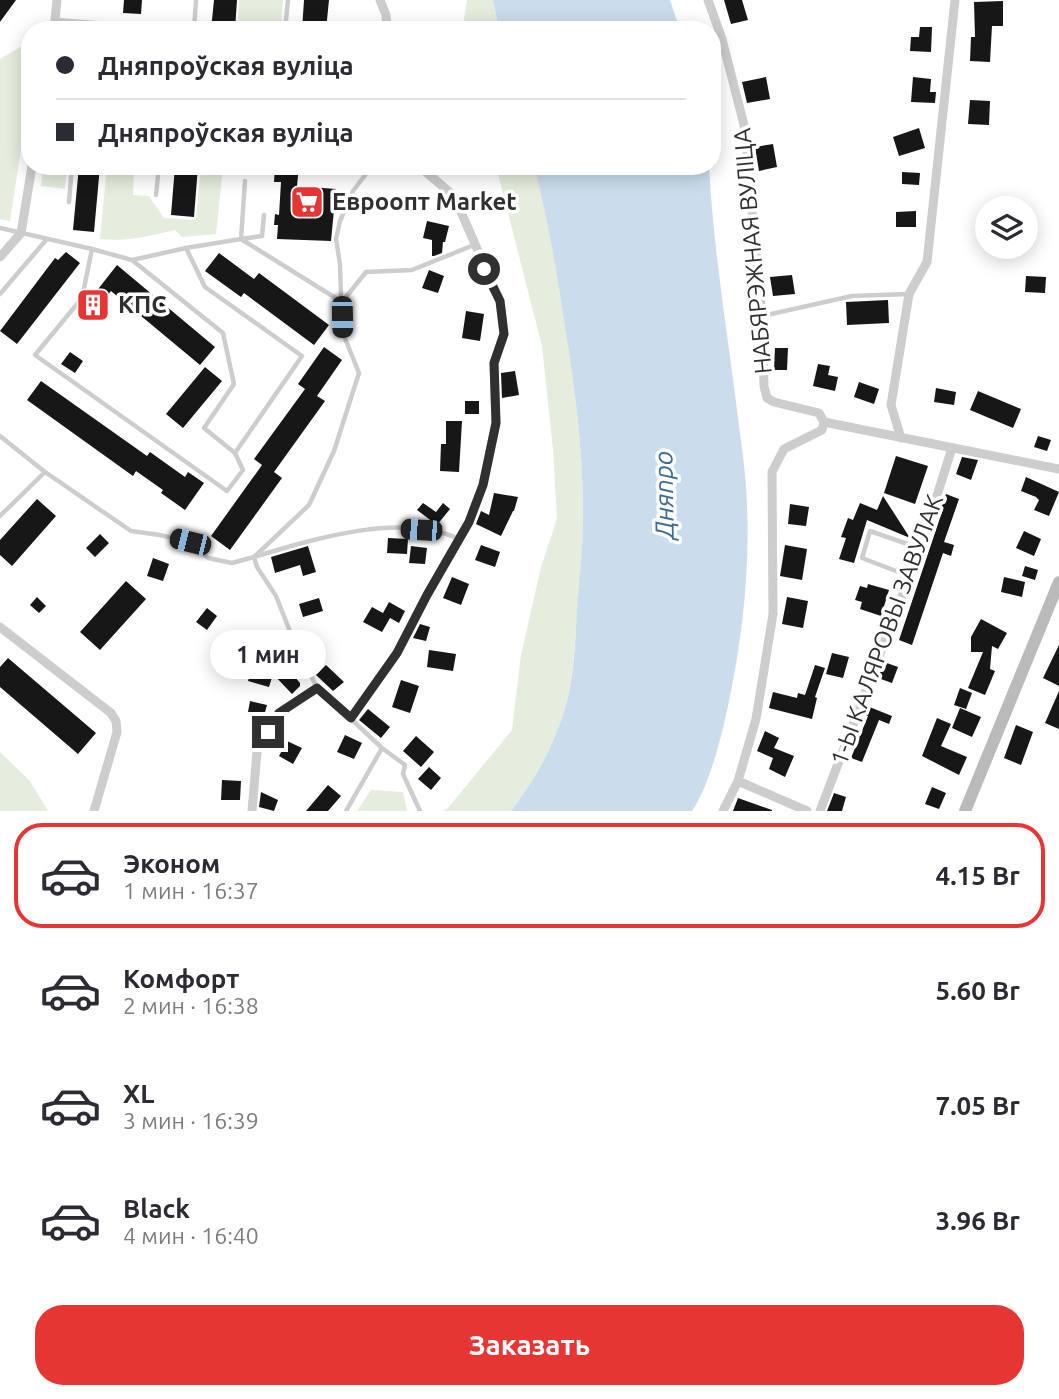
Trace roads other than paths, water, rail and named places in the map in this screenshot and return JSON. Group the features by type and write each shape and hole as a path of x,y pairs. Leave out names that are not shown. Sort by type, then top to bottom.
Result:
{"main road":[{"path":"965,811 1059,582"}],"street":[{"path":"55,21 57,0"},
{"path":"380,0 386,21"},
{"name":"НАБЯРЭЖНАЯ ВУЛІЦА","path":"708,0 716,21"},
{"path":"901,438 891,405 909,294 927,262 955,0"},
{"name":"НАБЯРЭЖНАЯ ВУЛІЦА","path":"721,36 744,125 762,316 764,386 768,398 774,402 819,413 824,422"},
{"path":"0,257 21,233 31,175"},
{"path":"252,811 257,752 279,713 317,688 351,718 397,653 460,539 483,485 496,423 494,363 504,334 500,301 454,195 430,175"},
{"path":"723,811 738,781 756,719 773,614 772,472 783,449 822,430 824,422 1059,469"},
{"name":"1-Ы КАЛЯРОВЫ ЗАВУЛАК","path":"820,811 920,549 953,448"},
{"path":"0,627 111,713 116,720 117,732 94,811"},
{"path":"738,781 807,811"}],"lane":[{"path":"195,21 196,0"},
{"path":"286,21 288,0"},
{"path":"69,202 71,175"},
{"path":"156,195 158,175"},
{"path":"254,556 309,505 334,451 359,373 342,331 340,264 335,239 353,191 366,175"},
{"path":"241,239 245,181"},
{"path":"132,260 262,236 264,215"},
{"path":"0,228 92,249 132,260 223,333 234,384 204,428 236,453 243,470 227,491 35,355 82,298 92,249"},
{"path":"241,239 342,302"},
{"path":"0,295 46,240"},
{"path":"342,302 366,272 412,270 474,245"},
{"path":"186,248 205,287 302,355 236,453"},
{"path":"762,316 852,296 909,294"},
{"path":"0,436 45,472 131,531 190,542 208,558 232,563 317,538 383,528 441,530 460,539"},
{"path":"0,516 45,472"},
{"path":"909,576 862,558 870,531 920,549"},
{"path":"254,556 257,568 276,596 317,688"},
{"path":"351,718 382,748 405,765 403,774 420,811"},
{"path":"346,811 382,748"}],"water":[{"path":"493,0 670,0 677,21 497,21"},
{"name":"Дняпро","path":"536,175 710,175 716,252 745,477 747,555 741,631 728,706 709,774 692,811 511,811 545,758 565,709 573,666 582,536 582,466 575,397 544,206"}],"place":[{"name":"Евроопт Market","path":"307,202"},
{"name":"КПС","path":"93,305"}]}
